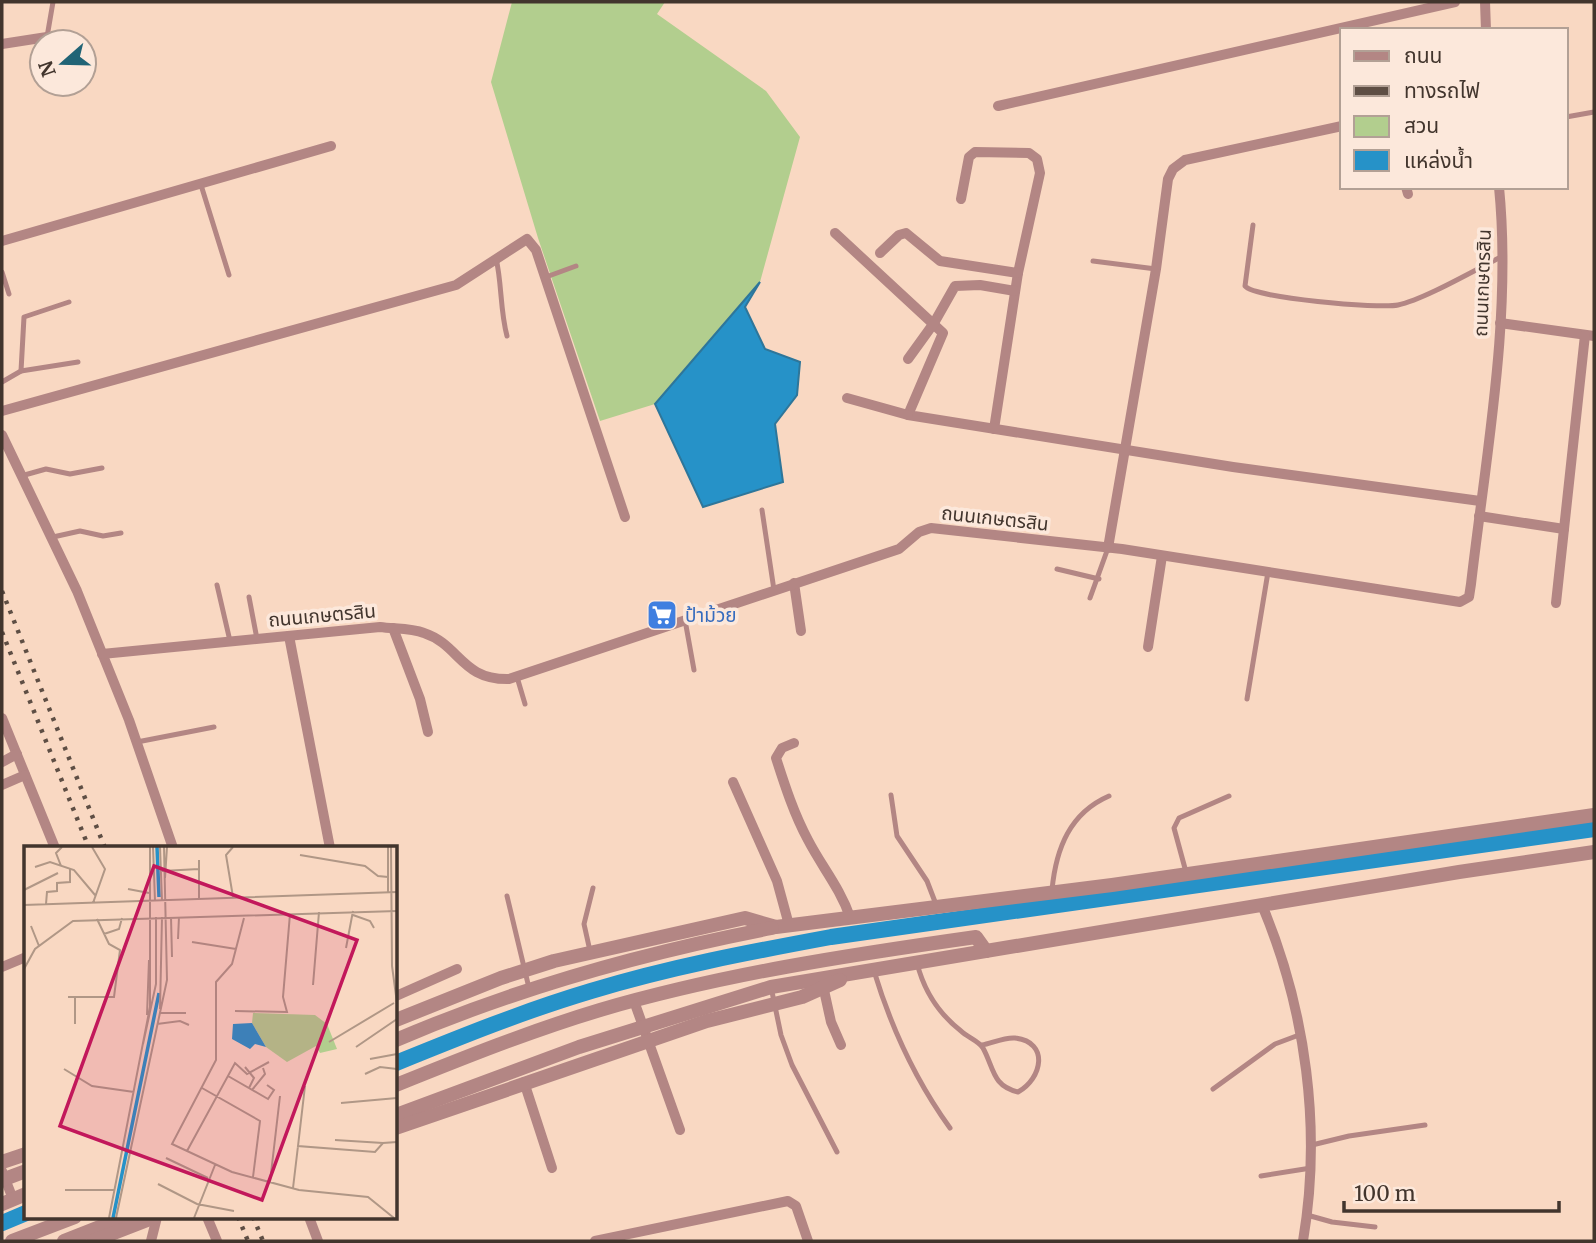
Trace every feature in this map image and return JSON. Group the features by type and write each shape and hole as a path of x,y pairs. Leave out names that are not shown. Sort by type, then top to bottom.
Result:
{"street":[{"path":"1341,28 1455,2"},
{"path":"1485,2 1486,28"},
{"path":"998,106 1340,28"},
{"path":"2,44 28,40"},
{"path":"1108,548 1156,269 1168,179 1178,164 1340,126"},
{"path":"2,241 331,146"},
{"path":"961,199 971,154 979,151 1020,152 1029,153 1037,159 1040,173 1018,273 994,429"},
{"name":"ถนนเกษตรสิน","path":"102,654 380,626 423,632 433,637 471,670 498,679 517,677 899,549 925,529 1108,548 1460,602 1469,597 1500,323 1499,189"},
{"path":"835,233 943,333 908,415"},
{"path":"880,253 899,234 906,233 940,261 1018,273"},
{"path":"2,411 456,285 527,239 536,250 546,277 625,517"},
{"path":"908,359 934,323 955,286 964,284 1015,291"},
{"path":"1500,323 1590,335 1556,603"},
{"path":"847,398 908,415 994,429 1480,501"},
{"path":"2,435 53,537 102,654 172,846"},
{"path":"1479,516 1564,529"},
{"path":"1148,647 1162,556"},
{"path":"794,583 801,631"},
{"path":"393,628 420,699 428,732"},
{"path":"289,636 330,846"},
{"path":"2,718 54,846"},
{"path":"794,743 782,748 776,758 788,796 809,842 842,893 850,917"},
{"path":"2,762 17,754"},
{"path":"2,785 25,775"},
{"path":"733,782 777,881 782,926"},
{"path":"397,1040 529,989 595,968 782,926 1187,875 1594,815"},
{"path":"397,1128 648,1040 775,1004 849,973 1594,852"},
{"path":"1262,905 1280,949 1311,1107 1311,1168 1303,1241"},
{"path":"397,1020 524,970 590,951 745,918 782,926"},
{"path":"397,1085 494,1046 634,1001 766,970 976,937 986,951"},
{"path":"2,967 24,958"},
{"path":"397,996 457,969"},
{"path":"397,1115 579,1047 692,1010 771,987 822,983"},
{"path":"822,983 831,1021 841,1045"},
{"path":"634,1001 680,1130"},
{"path":"524,1082 552,1168"},
{"path":"2,1162 24,1154"},
{"path":"2,1171 14,1199"},
{"path":"2,1180 24,1172"},
{"path":"595,1241 788,1201 796,1206 808,1241"},
{"path":"14,1241 72,1218"},
{"path":"64,1241 122,1218"},
{"path":"93,1241 153,1218"},
{"path":"151,1241 156,1218"},
{"path":"207,1218 217,1241"},
{"path":"309,1218 318,1241"}],"lane":[{"path":"49,28 53,2"},
{"path":"1568,117 1594,112"},
{"path":"201,185 229,275"},
{"path":"1253,225 1245,286 1250,291 1283,297 1400,305 1501,257"},
{"path":"496,258 500,311 507,336"},
{"path":"1093,261 1156,269"},
{"path":"546,277 576,266"},
{"path":"2,272 9,295"},
{"path":"21,371 24,317 69,302"},
{"path":"2,382 21,371 78,362"},
{"path":"21,476 46,469 70,474 102,468"},
{"path":"762,510 774,590"},
{"path":"53,537 80,531 103,536 121,533"},
{"path":"1090,598 1108,548"},
{"path":"1057,569 1099,579"},
{"path":"1247,699 1268,572"},
{"path":"217,585 230,641"},
{"path":"249,597 257,639"},
{"path":"685,620 694,670"},
{"path":"517,677 525,704"},
{"path":"136,742 214,727"},
{"path":"891,795 897,836 927,881 937,907"},
{"path":"1051,893 1059,857 1071,826 1091,804 1109,796"},
{"path":"1187,875 1174,828 1178,818 1229,796"},
{"path":"590,951 584,924 593,888"},
{"path":"507,896 529,989"},
{"path":"917,962 931,999 947,1020 982,1045 995,1079 1005,1089 1018,1092 1030,1086 1040,1064 1038,1052 1030,1043 1013,1038 982,1045"},
{"path":"874,969 886,1009 912,1064 929,1099 950,1128"},
{"path":"771,987 781,1035 792,1065 836,1152"},
{"path":"1213,1089 1265,1050 1299,1035"},
{"path":"1312,1145 1425,1125"},
{"path":"1261,1176 1311,1168"},
{"path":"1307,1215 1332,1222 1375,1227"}],"green space":[{"path":"512,2 665,2 657,14 766,91 800,137 760,282 655,404 600,421 538,238 491,82"}],"water":[{"path":"760,282 745,307 765,349 800,362 797,395 775,424 783,482 703,507 655,404"}],"waterway":[{"path":"397,1063 468,1034 591,991 680,967 770,948 831,937 1594,829"},
{"path":"2,1223 24,1214"}],"railway":[{"path":"2,591 104,846"},
{"path":"2,632 88,846"},
{"path":"238,1218 248,1241"},
{"path":"253,1218 263,1241"}],"place":[{"name":"ป้าม้วย","path":"662,615"}]}
